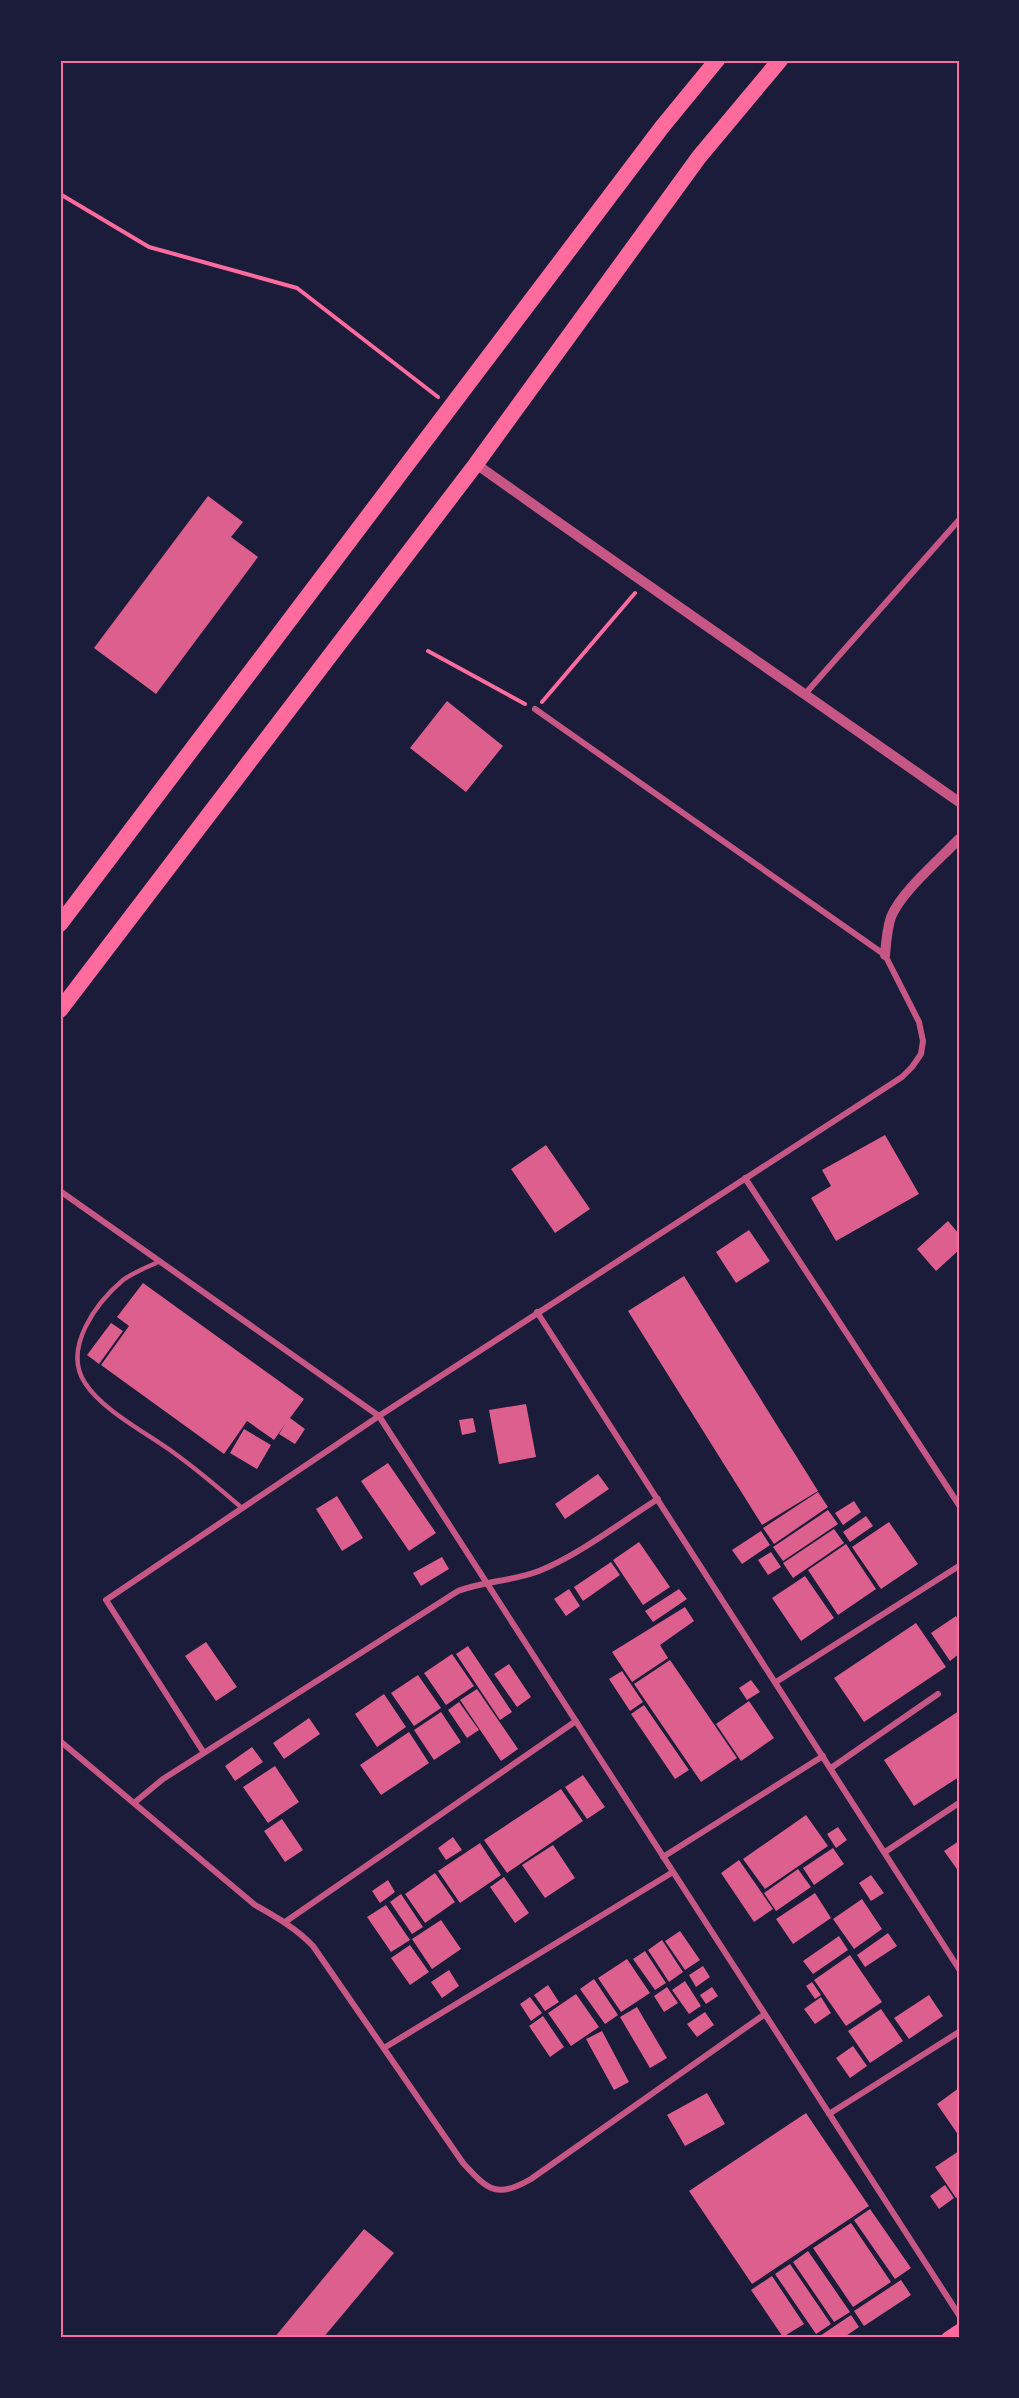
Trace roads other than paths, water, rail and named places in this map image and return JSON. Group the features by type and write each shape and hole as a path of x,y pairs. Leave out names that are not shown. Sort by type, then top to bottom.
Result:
{"highway":[{"path":"60,924 662,127 717,60"},
{"path":"60,1010 476,464 699,157 780,60"}],"main road":[{"path":"947,2338 959,2330"}],"street":[{"path":"476,464 644,584 959,802"},
{"path":"805,694 959,520"},
{"path":"204,1753 106,1600 537,1312 902,1077 921,1054 923,1041 919,1022 885,954 535,710"},
{"path":"885,954 889,924 900,902 959,839"},
{"path":"745,1178 959,1505"},
{"path":"60,1191 379,1416 959,2315"},
{"path":"537,1312 959,1969"},
{"path":"134,1803 154,1785 458,1591 486,1582 520,1577 556,1563 658,1499"},
{"path":"776,1682 959,1566"},
{"path":"831,1768 938,1694"},
{"path":"285,1922 576,1721"},
{"path":"60,1741 255,1905 285,1922 313,1946 463,2163 485,2186 497,2191 509,2190 531,2179 765,2014"},
{"path":"663,1857 823,1756"},
{"path":"885,1852 959,1803"},
{"path":"384,2048 674,1872"},
{"path":"829,2114 959,2032"}],"lane":[{"path":"160,1261 123,1280 88,1321 80,1343 78,1370 85,1383 106,1405 193,1467 242,1508"}]}
